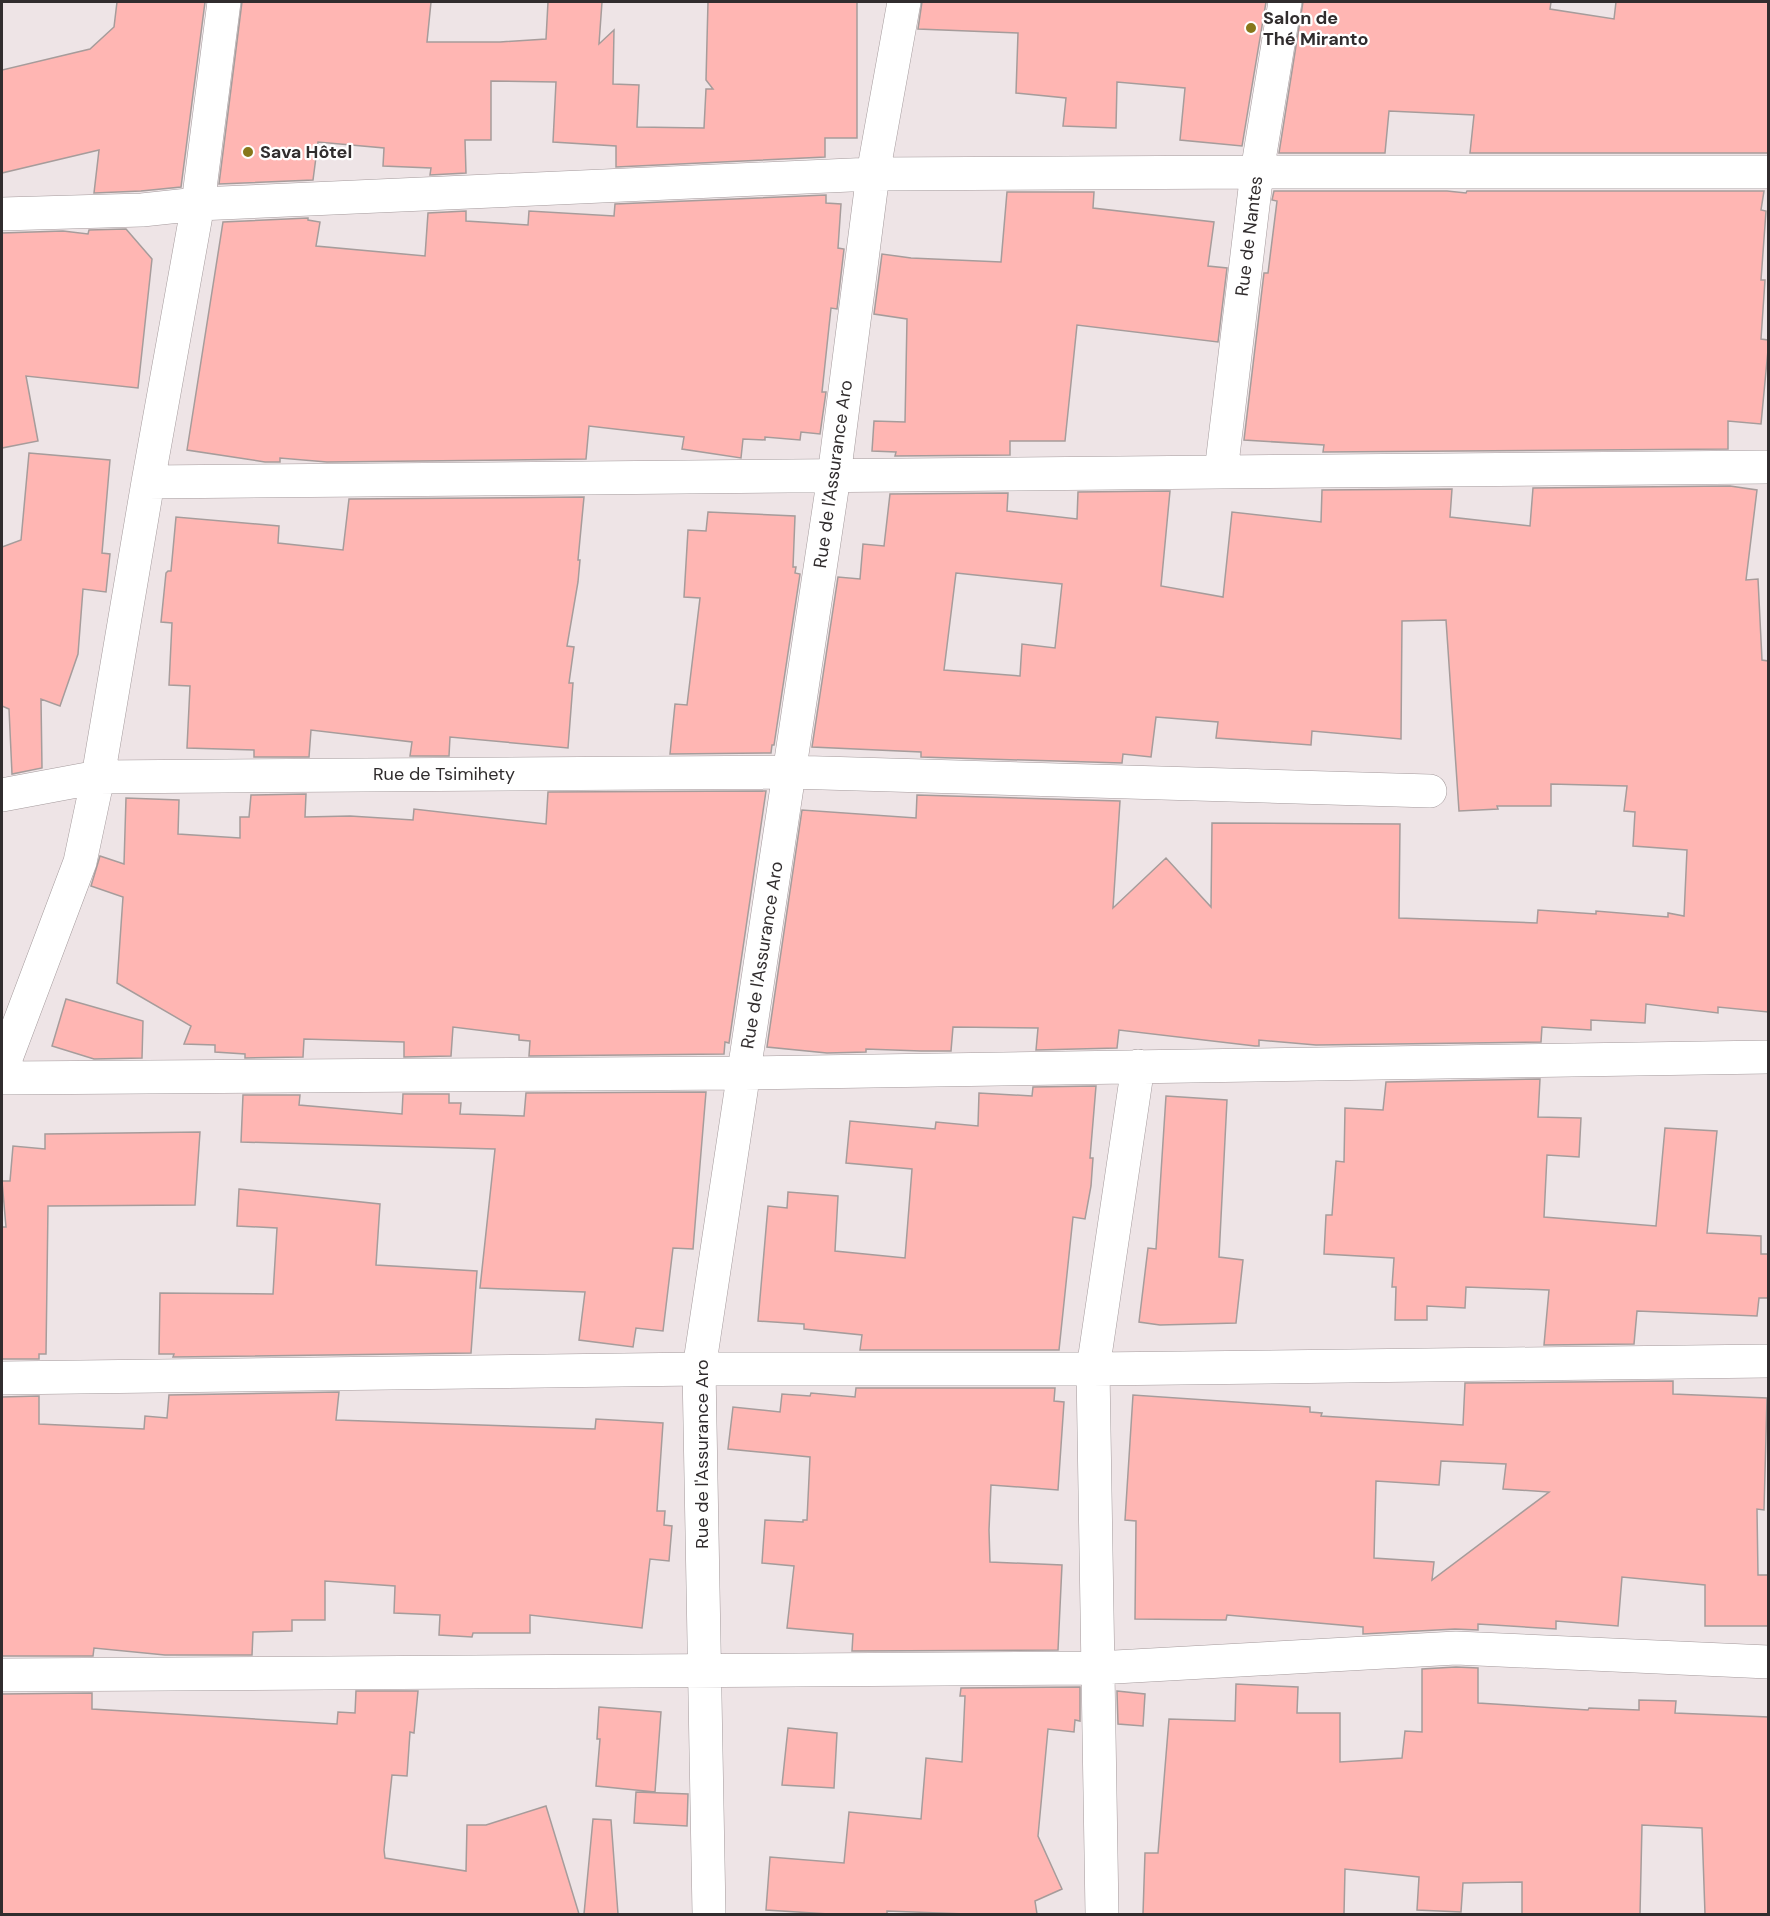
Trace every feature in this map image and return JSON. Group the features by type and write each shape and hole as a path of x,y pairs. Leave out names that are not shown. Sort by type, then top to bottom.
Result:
{"street":[{"path":"2,1069 80,862 98,777 198,204 224,2"},
{"name":"Rue de l'Assurance Aro","path":"709,1914 699,1369 834,476 873,174 904,2"},
{"name":"Rue de Nantes","path":"1221,472 1257,172 1285,2"},
{"path":"2,214 142,210 198,204 873,174 1768,172"},
{"path":"148,482 1768,467"},
{"name":"Rue de Tsimihety","path":"2,795 98,777 789,772 1430,790"},
{"path":"2,1078 744,1073 1768,1057"},
{"path":"1102,1914 1093,1369 1138,1066"},
{"path":"2,1378 699,1369 1093,1369 1768,1361"},
{"path":"2,1675 1097,1668 1456,1648 1768,1662"}],"building":[{"path":"117,2 205,2 181,187 94,193 99,150 2,173 2,70 90,49 114,27"},
{"path":"242,2 431,2 427,42 500,42 546,39 548,2 602,2 599,44 614,30 613,84 639,85 637,127 704,128 706,89 713,89 706,80 708,2 857,2 857,138 825,138 825,157 616,167 616,146 553,142 556,82 491,81 491,140 465,140 466,173 430,175 431,168 383,166 384,148 318,142 313,180 219,184"},
{"path":"922,2 1266,2 1242,146 1180,140 1185,88 1117,82 1116,128 1063,126 1066,98 1016,93 1018,33 918,29"},
{"path":"1303,2 1551,2 1550,9 1614,19 1616,2 1768,2 1768,153 1470,153 1474,115 1389,111 1385,153 1279,153"},
{"path":"1274,191 1447,191 1466,193 1467,191 1764,191 1761,210 1766,211 1761,280 1765,280 1761,339 1768,340 1768,350 1761,424 1728,421 1728,449 1323,452 1324,445 1244,440 1264,273 1268,273 1277,201 1272,200"},
{"path":"1007,192 1094,192 1093,208 1214,222 1208,266 1227,268 1218,342 1077,325 1065,441 1010,441 1010,455 895,456 896,452 872,451 874,421 905,422 907,319 874,314 882,254 911,258 1001,262"},
{"path":"826,195 826,203 841,204 838,248 844,249 837,309 831,308 822,392 826,392 820,434 801,432 800,440 765,437 765,440 743,439 741,458 682,449 684,437 589,426 586,459 327,462 280,458 280,462 265,462 187,450 223,222 308,218 308,220 320,222 316,246 425,256 428,213 466,211 466,221 528,225 529,211 614,216 615,204"},
{"path":"126,229 152,259 138,388 26,376 38,441 2,448 2,233 63,231 88,234 89,230"},
{"path":"29,453 110,460 102,553 110,554 106,592 83,589 78,654 60,706 41,699 42,768 12,774 9,709 2,706 2,547 21,540"},
{"path":"1730,486 1757,490 1746,580 1758,579 1762,660 1768,661 1768,1012 1718,1007 1718,1013 1646,1004 1645,1023 1591,1020 1591,1030 1542,1027 1541,1042 1316,1045 1259,1040 1259,1046 1255,1046 1119,1030 1117,1048 1036,1050 1038,1028 953,1027 951,1051 866,1049 866,1052 827,1053 767,1047 802,810 916,818 917,795 1120,801 1113,908 1166,858 1211,907 1212,823 1400,824 1399,918 1537,923 1538,910 1596,914 1596,911 1668,917 1668,913 1684,916 1687,850 1633,846 1635,812 1624,811 1627,786 1551,784 1551,806 1497,806 1498,809 1459,811 1446,620 1402,621 1401,739 1312,731 1311,745 1216,738 1218,722 1156,717 1151,757 1123,754 1122,763 921,757 921,752 812,747 838,577 860,579 863,544 884,546 890,494 1008,493 1007,511 1077,519 1078,492 1170,491 1161,586 1223,597 1232,512 1321,522 1322,490 1452,489 1450,517 1530,526 1533,488","holes":["956,573 1062,584 1055,648 1022,644 1020,676 944,670"]},
{"path":"584,497 578,582 567,646 574,647 569,683 573,683 568,748 450,737 449,756 410,756 412,742 311,730 309,757 254,757 254,750 187,748 190,686 169,685 172,623 161,622 166,573 171,571 176,517 279,526 278,543 343,550 349,499"},
{"path":"708,512 795,516 793,567 796,567 795,573 800,574 771,753 670,754 675,704 687,705 700,598 684,597 688,530 706,531"},
{"path":"766,791 729,1043 725,1042 724,1054 529,1056 530,1041 519,1040 519,1035 453,1027 451,1056 404,1057 404,1042 304,1039 303,1057 245,1058 245,1054 215,1052 215,1045 184,1044 191,1026 117,983 123,897 91,886 100,856 124,864 126,798 179,800 178,834 240,838 240,817 249,817 251,795 306,794 305,817 350,816 413,820 414,809 546,824 548,792"},
{"path":"66,999 143,1021 142,1058 94,1059 52,1046"},
{"path":"1540,1079 1538,1117 1581,1118 1579,1157 1547,1155 1544,1217 1656,1226 1665,1128 1717,1131 1707,1233 1761,1236 1761,1254 1768,1254 1768,1298 1759,1298 1757,1316 1637,1311 1634,1344 1544,1345 1549,1290 1466,1287 1465,1308 1427,1306 1427,1320 1395,1320 1396,1287 1392,1287 1394,1258 1324,1254 1326,1215 1332,1215 1336,1161 1344,1162 1345,1108 1383,1110 1386,1082"},
{"path":"1096,1086 1090,1158 1093,1158 1091,1186 1085,1219 1073,1217 1059,1350 860,1350 862,1335 804,1329 804,1324 758,1321 768,1206 787,1208 788,1192 838,1196 835,1251 905,1258 912,1169 846,1163 850,1121 935,1129 936,1122 978,1126 979,1093 1032,1096 1033,1087"},
{"path":"706,1092 693,1249 673,1248 663,1331 636,1328 633,1347 579,1340 585,1292 480,1288 495,1149 241,1142 243,1095 300,1095 299,1105 402,1114 403,1094 449,1094 449,1103 461,1103 460,1114 524,1116 526,1093"},
{"path":"1166,1096 1227,1100 1219,1257 1243,1260 1236,1323 1160,1325 1139,1322 1148,1248 1156,1249"},
{"path":"200,1132 195,1205 48,1206 46,1354 39,1354 39,1359 2,1359 2,1227 6,1227 2,1181 10,1181 13,1146 45,1149 45,1134"},
{"path":"239,1189 380,1204 376,1265 477,1271 471,1353 173,1357 174,1354 159,1354 160,1293 273,1294 277,1228 237,1226"},
{"path":"1673,1381 1673,1394 1767,1398 1764,1510 1757,1509 1758,1575 1768,1575 1768,1626 1705,1626 1705,1585 1622,1577 1618,1626 1556,1621 1556,1629 1478,1624 1478,1630 1363,1634 1363,1627 1227,1615 1226,1620 1135,1619 1136,1521 1125,1520 1133,1395 1310,1407 1310,1412 1322,1413 1321,1416 1463,1425 1465,1383","holes":["1441,1461 1506,1464 1503,1489 1549,1492 1432,1580 1434,1562 1374,1558 1376,1481 1439,1485"]},
{"path":"856,1388 1055,1388 1054,1401 1064,1402 1058,1490 991,1485 989,1530 990,1562 1062,1565 1058,1650 852,1651 853,1634 787,1628 794,1566 762,1563 765,1520 803,1522 807,1520 810,1457 728,1449 733,1407 780,1412 782,1394 810,1396 811,1393 855,1397"},
{"path":"339,1392 336,1420 595,1429 596,1419 663,1423 657,1511 665,1511 664,1525 672,1526 669,1561 650,1559 642,1628 530,1615 530,1633 473,1633 472,1637 439,1635 440,1615 394,1613 395,1586 325,1581 325,1620 292,1620 292,1631 253,1632 252,1655 165,1655 94,1648 93,1656 2,1656 2,1397 39,1396 39,1424 144,1429 145,1416 167,1418 169,1395"},
{"path":"1478,1668 1478,1703 1588,1710 1589,1708 1639,1710 1639,1700 1676,1701 1675,1713 1768,1717 1768,1914 1705,1914 1702,1828 1642,1825 1640,1914 1522,1914 1522,1882 1463,1883 1461,1912 1417,1910 1419,1877 1345,1869 1344,1914 1143,1914 1145,1853 1158,1853 1169,1719 1235,1721 1236,1684 1298,1687 1297,1713 1340,1713 1340,1762 1402,1758 1405,1731 1422,1732 1422,1669"},
{"path":"1080,1687 1080,1721 1075,1720 1074,1732 1048,1729 1038,1836 1062,1889 1035,1901 1037,1914 887,1911 887,1914 829,1914 766,1910 770,1857 844,1863 849,1812 921,1819 926,1758 962,1762 965,1696 960,1696 961,1688"},
{"path":"356,1691 418,1691 414,1733 410,1732 407,1776 392,1775 385,1858 466,1871 467,1825 486,1825 546,1806 579,1914 2,1914 2,1694 92,1693 92,1709 337,1724 338,1712 355,1713"},
{"path":"1117,1691 1145,1694 1143,1726 1118,1724"},
{"path":"599,1707 661,1712 655,1792 596,1786 600,1739 597,1739"},
{"path":"788,1728 837,1733 834,1788 782,1785"},
{"path":"636,1792 688,1794 687,1826 634,1823"},
{"path":"593,1819 611,1820 618,1914 584,1914"}],"place":[{"name":"Salon de Thé Miranto","path":"1251,28"},
{"name":"Sava Hôtel","path":"248,152"}]}
